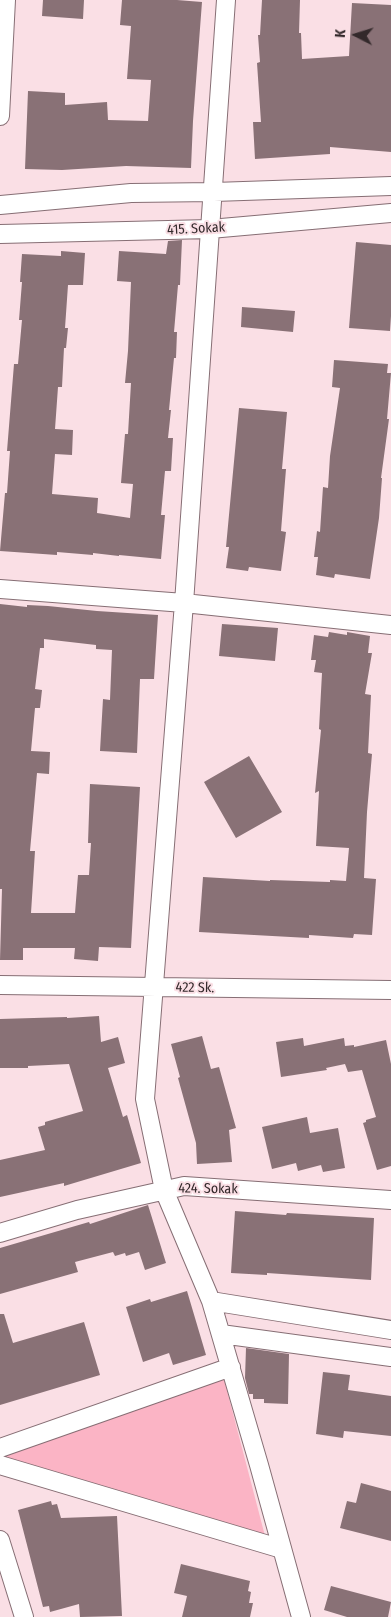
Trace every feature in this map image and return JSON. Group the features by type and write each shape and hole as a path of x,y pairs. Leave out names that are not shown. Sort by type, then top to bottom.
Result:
{"street":[{"path":"0,116 6,0"},
{"path":"226,0 184,603 145,1099 164,1190 211,1301 301,1617"},
{"path":"0,205 131,194 391,186"},
{"name":"415. Sokak","path":"0,234 210,229 391,213"},
{"path":"0,590 184,603 391,625"},
{"name":"422 Sk.","path":"0,985 391,990"},
{"name":"424. Sokak","path":"0,1233 77,1210 184,1186 391,1200"},
{"path":"211,1301 391,1330"},
{"path":"221,1334 391,1357"},
{"path":"0,1448 231,1367"},
{"path":"0,1465 282,1549"},
{"path":"0,1540 24,1617"}],"shaded area":[{"path":"224,1379 265,1536 0,1457"}],"building":[{"path":"43,0 84,0 83,19 42,16"},
{"path":"122,0 202,2 191,168 126,166 62,170 25,169 28,91 65,93 65,105 107,102 108,120 148,121 151,80 127,79 131,26 120,25"},
{"path":"262,0 300,0 299,33 301,33 302,59 349,56 352,3 391,5 391,152 330,147 330,154 255,159 253,122 261,122 257,63 260,62 258,35 260,35"},
{"path":"182,240 180,285 178,285 174,332 177,332 176,358 174,358 169,410 171,410 168,438 173,438 171,471 165,471 161,515 165,515 161,559 93,553 93,555 57,552 57,555 0,551 5,493 7,493 10,451 7,451 14,364 18,364 22,320 19,320 22,254 61,256 61,251 85,253 83,285 68,285 65,328 68,328 66,348 64,348 62,387 58,387 55,429 73,430 72,455 55,454 52,494 98,498 97,513 130,518 133,484 121,483 125,434 128,434 131,383 125,383 131,282 117,281 119,251 166,254 168,241"},
{"path":"356,242 391,245 390,331 349,328"},
{"path":"242,307 295,311 293,332 241,327"},
{"path":"334,360 388,364 387,373 391,373 387,419 389,419 381,478 379,518 370,579 335,574 334,578 316,575 318,557 314,557 317,531 320,532 323,487 328,488 330,456 340,388 332,387"},
{"path":"239,408 287,412 282,469 286,469 281,531 286,532 281,571 249,567 248,571 226,568 229,547 226,547"},
{"path":"0,604 158,615 154,679 140,679 137,753 100,751 103,699 110,700 112,650 96,649 96,645 44,639 44,648 40,648 35,689 42,690 40,708 35,708 31,751 50,752 49,774 37,773 30,851 35,851 31,913 75,913 78,875 89,875 91,843 88,843 90,784 140,787 131,948 99,947 98,961 74,959 75,948 23,948 23,960 0,960 2,889 0,889"},
{"path":"222,624 278,628 275,661 219,656"},
{"path":"329,632 347,635 347,632 370,636 368,653 372,653 365,694 371,695 368,753 372,754 364,878 376,879 372,935 354,934 353,938 309,935 309,938 199,932 203,877 270,881 346,881 349,848 316,846 319,791 315,793 321,730 319,729 322,673 314,672 316,660 311,660 314,635 328,637"},
{"path":"249,756 282,812 236,838 204,782"},
{"path":"99,1016 101,1042 118,1037 125,1063 108,1068 123,1117 127,1115 141,1163 64,1186 64,1183 0,1197 0,1160 45,1150 38,1127 45,1125 45,1122 83,1111 69,1064 28,1066 28,1068 0,1068 0,1019"},
{"path":"202,1036 211,1069 219,1067 236,1128 229,1130 232,1162 197,1164 196,1143 178,1078 180,1077 171,1044"},
{"path":"303,1038 304,1046 344,1038 345,1046 354,1045 354,1047 386,1040 391,1064 391,1166 377,1170 363,1123 376,1117 362,1070 348,1072 345,1064 326,1068 327,1070 281,1077 276,1042"},
{"path":"307,1117 310,1133 338,1128 345,1168 323,1172 321,1165 298,1171 296,1163 272,1169 262,1127"},
{"path":"148,1205 166,1263 145,1270 139,1252 126,1256 125,1253 115,1256 113,1252 75,1262 78,1272 0,1294 0,1248 89,1222 90,1224"},
{"path":"235,1211 374,1218 371,1280 267,1273 267,1275 231,1273"},
{"path":"187,1291 206,1355 173,1365 169,1353 143,1362 126,1307 150,1299 151,1302"},
{"path":"0,1314 4,1314 13,1343 84,1322 100,1375 0,1405"},
{"path":"246,1348 289,1354 288,1404 264,1403 264,1399 253,1399 253,1394 249,1394 245,1378"},
{"path":"323,1372 350,1375 348,1390 391,1396 391,1436 344,1431 343,1438 316,1434"},
{"path":"361,1483 391,1491 391,1541 340,1528 347,1501 356,1503"},
{"path":"51,1501 52,1505 57,1504 61,1518 117,1516 122,1616 80,1617 79,1604 50,1612 49,1606 43,1607 18,1510"},
{"path":"181,1564 250,1581 248,1591 251,1592 249,1603 253,1603 250,1617 182,1617 187,1596 174,1593"},
{"path":"331,1586 391,1602 388,1617 347,1617 324,1610"}]}
